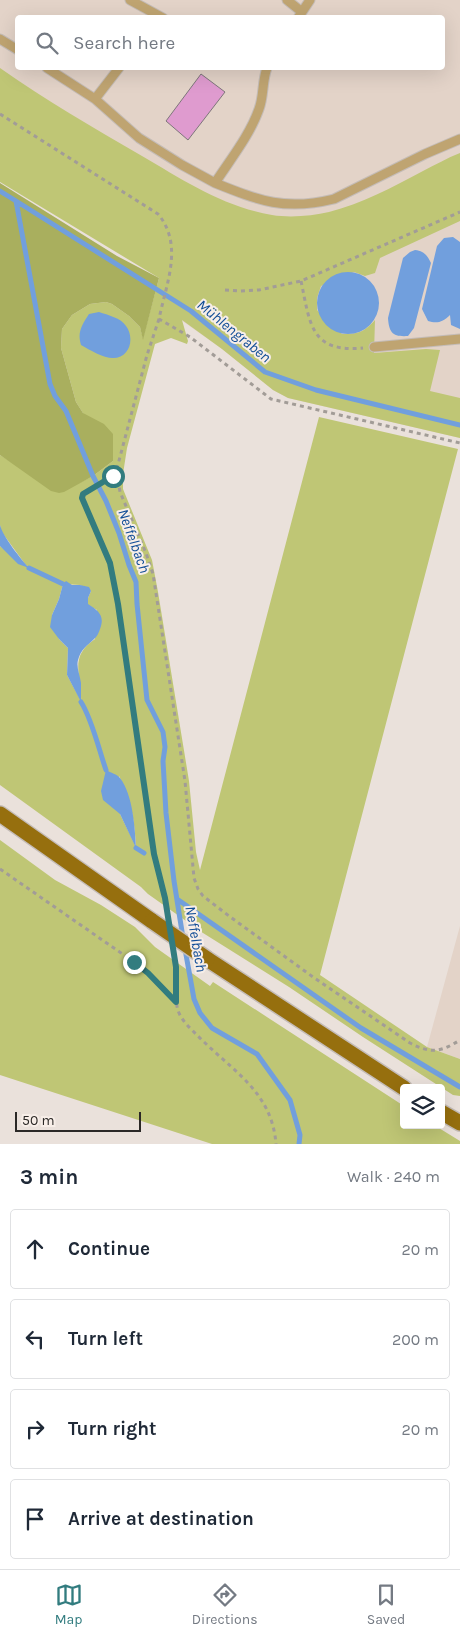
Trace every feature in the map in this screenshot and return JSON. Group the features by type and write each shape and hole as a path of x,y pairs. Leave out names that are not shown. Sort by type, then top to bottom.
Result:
{"main road":[{"path":"0,814 207,959 400,1085"},
{"path":"445,1114 460,1123"}],"lane":[{"path":"130,0 156,15"},
{"path":"286,0 300,15 310,0"},
{"path":"0,39 15,48"},
{"path":"50,70 95,99 139,138 182,165 215,183 261,201 288,204 318,203 361,186 460,139"},
{"path":"95,99 117,70"},
{"path":"215,183 255,121 260,107 266,70"},
{"path":"374,347 460,339"}],"path":[{"path":"0,114 146,205 158,214 168,230 172,246 172,261 159,319 145,364 117,475 120,492 146,552 153,574 185,781 194,878 198,889 203,896 229,916 320,982 410,1043 427,1051 436,1051 460,1040"},
{"path":"225,290 259,290 301,281 460,212"},
{"path":"301,281 312,327 318,336 326,343 338,348 374,347"},
{"path":"159,319 190,337 271,400 460,443"},
{"path":"118,467 113,476 90,489 83,494 82,498 110,563 118,604 154,854 167,915"},
{"path":"0,869 134,962 148,973 176,1002"},
{"path":"173,950 176,967 176,1002 179,1014 190,1029 252,1086 267,1108 276,1144"}],"shaded area":[{"path":"0,0 460,0 460,438 288,398 273,390 222,349 181,320 172,288 0,107"},
{"path":"460,926 460,1059 427,1047"}],"green space":[{"path":"0,68 70,114 204,192 237,206 272,215 308,215 341,209 377,194 460,153 460,221 380,258 375,273 365,276 354,272 321,286 317,298 317,310 342,334 361,332 375,320 374,353 426,349 440,350 430,391 460,398 460,438 288,398 273,390 182,320 188,341 187,344 171,338 155,344 127,448 123,489 152,560 189,781 196,852 200,870 319,417 458,449 320,975 427,1047 460,1059 460,1096 453,1095 445,1090 445,1084 436,1084 203,933 0,785 0,546 28,568 1,531 0,455 19,467 79,483 93,476 113,461 76,402 61,348 62,329 72,315 90,304 106,302 129,316 140,327 143,338 159,278 0,182","holes":["63,584 80,585 91,591 88,605 97,610 95,639 87,646 79,660 81,701 67,675 68,648 59,639 52,615","119,776 127,793 132,811 136,847 120,814"]},
{"path":"0,183 117,256 159,278 143,340 140,327 129,316 106,302 90,304 72,315 62,329 61,348 76,402 83,413 104,424 113,434 113,461 93,476 59,493 51,491 0,455"},
{"path":"0,840 55,880 101,905 135,927 155,947 210,986 213,982 400,1103 400,1129 440,1129 460,1141 460,1144 212,1144 0,1075"}],"water":[{"path":"453,237 460,242 460,329 451,325 450,315 440,322 428,321 422,309 437,246 444,238"},
{"path":"415,250 425,254 431,263 414,328 408,336 399,336 391,331 388,318 403,258"},
{"path":"342,272 354,272 370,281 377,291 379,303 377,315 370,325 354,334 342,334 331,329 322,320 317,309 317,297 322,286 331,277"},
{"path":"99,312 121,321 129,331 129,346 127,351 119,357 105,357 81,345 80,332 84,322 89,314"},
{"path":"0,525 8,542 29,568 18,564 0,546"},
{"path":"66,581 72,585 89,587 91,591 88,604 100,614 102,621 97,636 79,656 78,668 81,683 81,702 67,675 68,648 50,627 52,615 63,584"},
{"path":"106,770 119,777 128,793 131,802 136,848 120,814 103,800 101,791"}],"building":[{"path":"201,74 225,92 188,140 166,121"}],"waterway":[{"name":"Neffelbach","path":"0,191 16,201 50,384 55,396 66,411 93,476 106,501 136,582 147,700 163,732 165,747 163,761 166,813 183,938"},
{"name":"Mühlengraben","path":"16,201 191,311 265,372 316,390 460,425"},
{"path":"29,568 63,584"},
{"path":"81,702 92,726 106,770"},
{"path":"136,848 144,853"},
{"path":"177,899 361,1028 460,1087"},
{"name":"Neffelbach","path":"185,949 194,999 200,1013 212,1028 257,1054 290,1100 300,1135 299,1144"}],"route":[{"path":"113,476 83,494 82,498 110,563 118,604 154,854 165,898 176,967 176,1002 148,973 134,962"}]}
